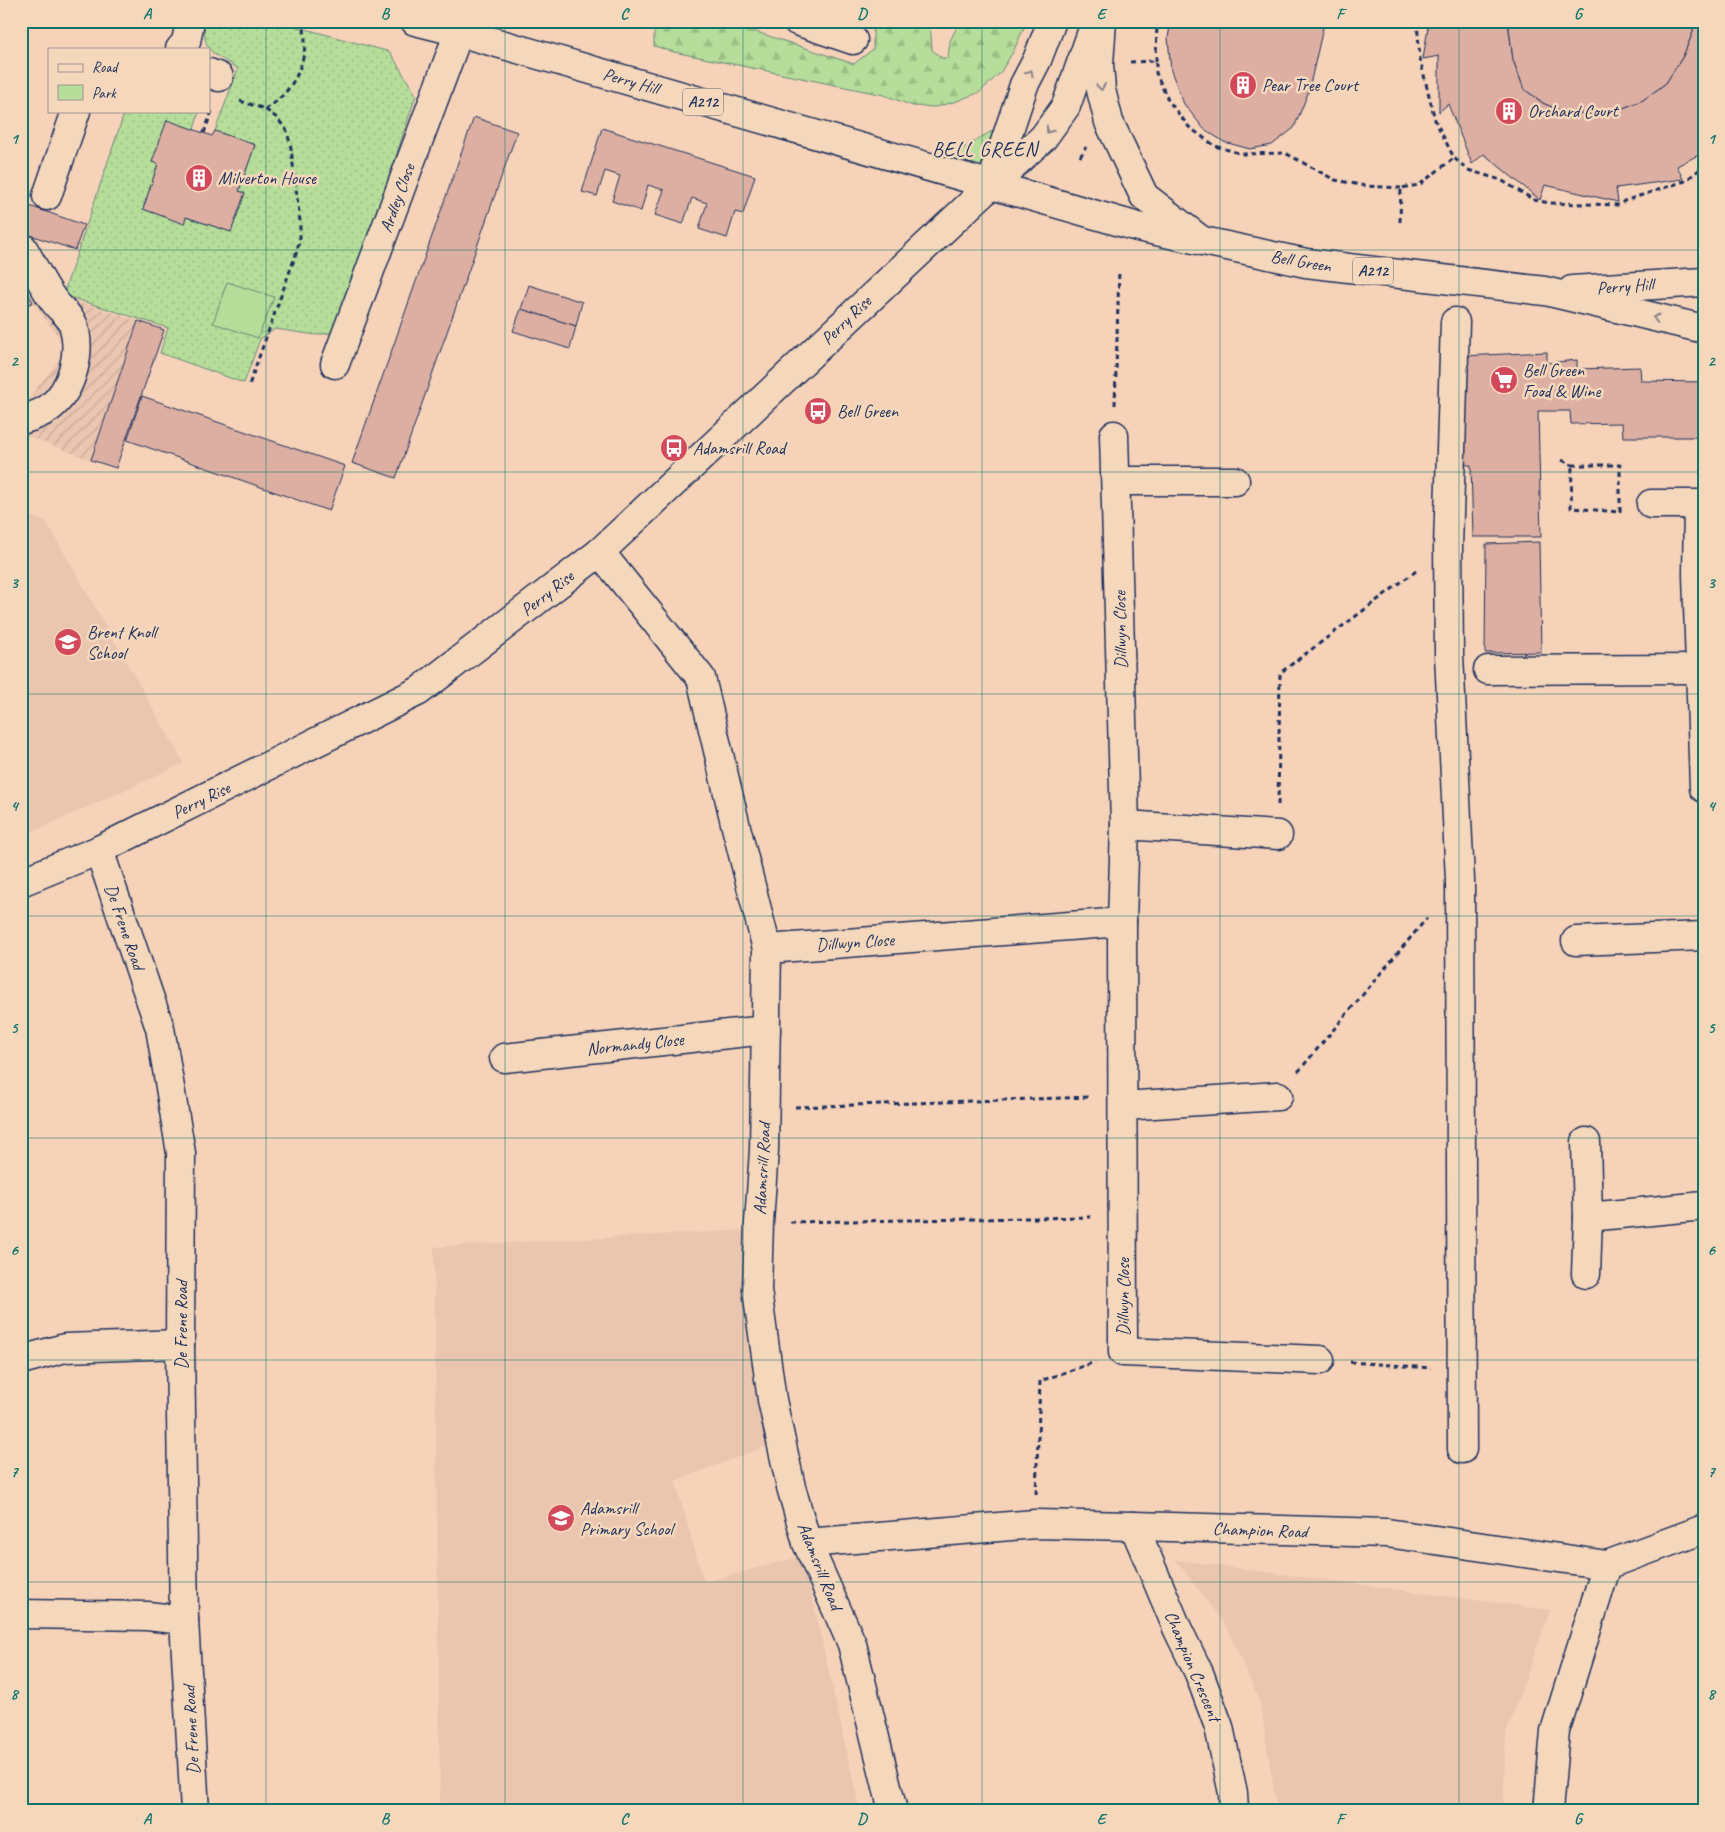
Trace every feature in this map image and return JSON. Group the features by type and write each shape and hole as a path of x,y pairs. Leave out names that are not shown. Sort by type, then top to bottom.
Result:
{"street":[{"name":"Perry Hill","path":"415,21 991,185"},
{"path":"796,21 853,40"},
{"path":"991,185 1024,85 1037,60 1052,21"},
{"name":"Perry Rise","path":"21,882 99,850 419,691 600,552 1043,138 1066,106 1095,21"},
{"path":"1102,21 1099,64 1101,90 1109,122 1144,196 1202,241"},
{"name":"Ardley Close","path":"335,364 459,32"},
{"path":"47,196 76,112"},
{"name":"Bell Green","path":"991,185 1138,227 1306,263 1546,292 1704,329"},
{"path":"21,420 50,408 63,393 74,370 77,349 73,323 53,300 23,248"},
{"name":"Perry Hill","path":"1546,292 1699,280"},
{"path":"1455,322 1448,547 1449,655 1460,880 1462,1449"},
{"name":"Dillwyn Close","path":"1114,435 1125,825 1122,922 1123,1352 1320,1360"},
{"path":"1116,481 1235,481"},
{"path":"1651,504 1701,504 1697,575 1704,788"},
{"name":"Adamsrill Road","path":"600,552 701,678 767,949 764,1150 757,1290 772,1400 791,1487 807,1543 852,1644 893,1811"},
{"path":"1488,670 1699,669"},
{"path":"1125,825 1278,835"},
{"name":"De Frene Road","path":"99,850 160,1028 181,1153 180,1344 184,1620 195,1811"},
{"name":"Dillwyn Close","path":"767,949 1122,922"},
{"path":"1576,941 1704,936"},
{"name":"Normandy Close","path":"504,1058 766,1030"},
{"path":"1123,1101 1278,1096"},
{"path":"1586,1142 1588,1217 1586,1274"},
{"path":"1588,1217 1704,1206"},
{"path":"21,1360 65,1348 180,1344"},
{"name":"Champion Road","path":"807,1543 1035,1524 1134,1526 1387,1534 1607,1566 1704,1529"},
{"name":"Champion Crescent","path":"1134,1526 1178,1630 1199,1673 1219,1727 1234,1793 1234,1811"},
{"path":"1548,1811 1555,1732 1607,1566"},
{"path":"21,1614 148,1616 184,1620"}],"path":[{"path":"265,109 275,104 285,94 296,76 304,54 303,26 305,21"},
{"path":"1157,21 1156,73 1168,100 1189,127 1215,146 1242,154 1285,153 1335,180 1366,186 1401,188 1419,185 1454,158"},
{"path":"1417,21 1420,59 1436,120 1454,158 1468,170 1501,180 1534,200 1550,203 1620,205 1624,201 1685,181 1704,166"},
{"path":"1125,62 1156,61"},
{"path":"210,103 214,83"},
{"path":"238,100 265,109 278,118 287,131 291,148 300,222 300,238 296,254 249,385"},
{"path":"204,133 208,112"},
{"path":"1080,157 1086,145"},
{"path":"1400,222 1401,188"},
{"path":"1114,435 1119,270"},
{"path":"1562,460 1572,465 1620,465 1620,512 1571,508 1572,465"},
{"path":"1278,835 1280,673 1448,547"},
{"path":"1278,1096 1429,917"},
{"path":"765,1108 1123,1101"},
{"path":"759,1222 1123,1217"},
{"path":"1035,1524 1040,1381 1123,1352"},
{"path":"1320,1360 1462,1370"}],"shaded area":[{"path":"60,296 138,321 91,460 21,434 21,408 55,365 62,348 60,339 33,302"},
{"name":"Brent Knoll School","path":"21,514 46,521 184,763 21,837"},
{"name":"Adamsrill Primary School","path":"747,1230 753,1368 769,1445 675,1481 704,1582 803,1556 860,1811 443,1811 440,1801 434,1247"},
{"path":"1176,1560 1550,1610 1506,1734 1503,1811 1277,1811 1260,1702 1227,1628"}],"green space":[{"path":"229,21 276,21 390,52 416,95 340,319 330,333 316,335 275,329 260,339 244,383 160,353 168,328 63,295 125,112 199,112 194,130 153,162 158,164 143,209 183,223 186,217 231,232 245,193 239,191 255,145 215,131 238,69 213,53 209,48 206,43 204,25"},
{"path":"654,21 723,21 854,64 873,49 873,26 863,21 930,21 932,50 942,58 948,58 950,41 960,21 1027,21 1013,52 1000,73 980,92 936,107 913,106 884,95 674,52 654,46"},
{"path":"1005,123 989,172 946,159"},
{"path":"227,282 274,297 258,338 213,323"}],"building":[{"name":"Pear Tree Court","path":"1171,21 1323,21 1308,93 1294,128 1272,145 1250,149 1224,142 1204,129 1184,104 1171,71 1168,38"},
{"name":"Orchard Court","path":"1429,21 1508,21 1513,60 1524,89 1543,103 1561,111 1590,114 1618,110 1643,100 1666,83 1683,56 1693,32 1694,21 1704,21 1704,152 1677,166 1683,179 1616,188 1618,202 1545,185 1540,200 1484,154 1472,164 1448,104 1439,112 1439,56 1423,59"},
{"path":"1508,21 1694,21 1693,32 1683,56 1666,83 1643,100 1618,110 1590,114 1561,111 1543,103 1524,89 1513,60"},
{"path":"474,117 517,132 396,478 352,463"},
{"name":"Milverton House","path":"167,120 212,136 215,131 255,145 239,191 245,193 231,232 186,217 184,224 143,209 158,164 152,162"},
{"path":"602,128 755,176 743,214 735,212 727,238 699,229 707,203 692,198 683,224 655,215 664,190 648,185 641,211 612,201 620,176 605,171 597,196 582,192"},
{"path":"21,203 84,225 75,250 21,232"},
{"path":"21,281 33,302 21,309"},
{"path":"529,285 582,302 576,326 521,309"},
{"path":"521,309 576,326 570,349 513,331"},
{"path":"138,321 164,330 116,468 91,460"},
{"path":"1547,352 1547,363 1577,360 1577,369 1640,367 1641,381 1704,382 1704,437 1623,437 1622,423 1571,424 1570,411 1538,411 1541,537 1473,537 1471,465 1465,465 1464,356"},
{"path":"142,396 345,466 329,511 127,440"},
{"path":"1539,542 1541,652 1485,653 1486,544"}],"place":[{"name":"Pear Tree Court","path":"1243,85"},
{"name":"Orchard Court","path":"1509,111"},
{"name":"Milverton House","path":"199,178"},
{"name":"Bell Green Food & Wine","path":"1504,380"},
{"name":"Bell Green","path":"818,411"},
{"name":"Adamsrill Road","path":"674,448"},
{"name":"Brent Knoll School","path":"68,642"},
{"name":"Adamsrill Primary School","path":"561,1518"}],"district":[{"name":"BELL GREEN","path":"985,149"}]}
